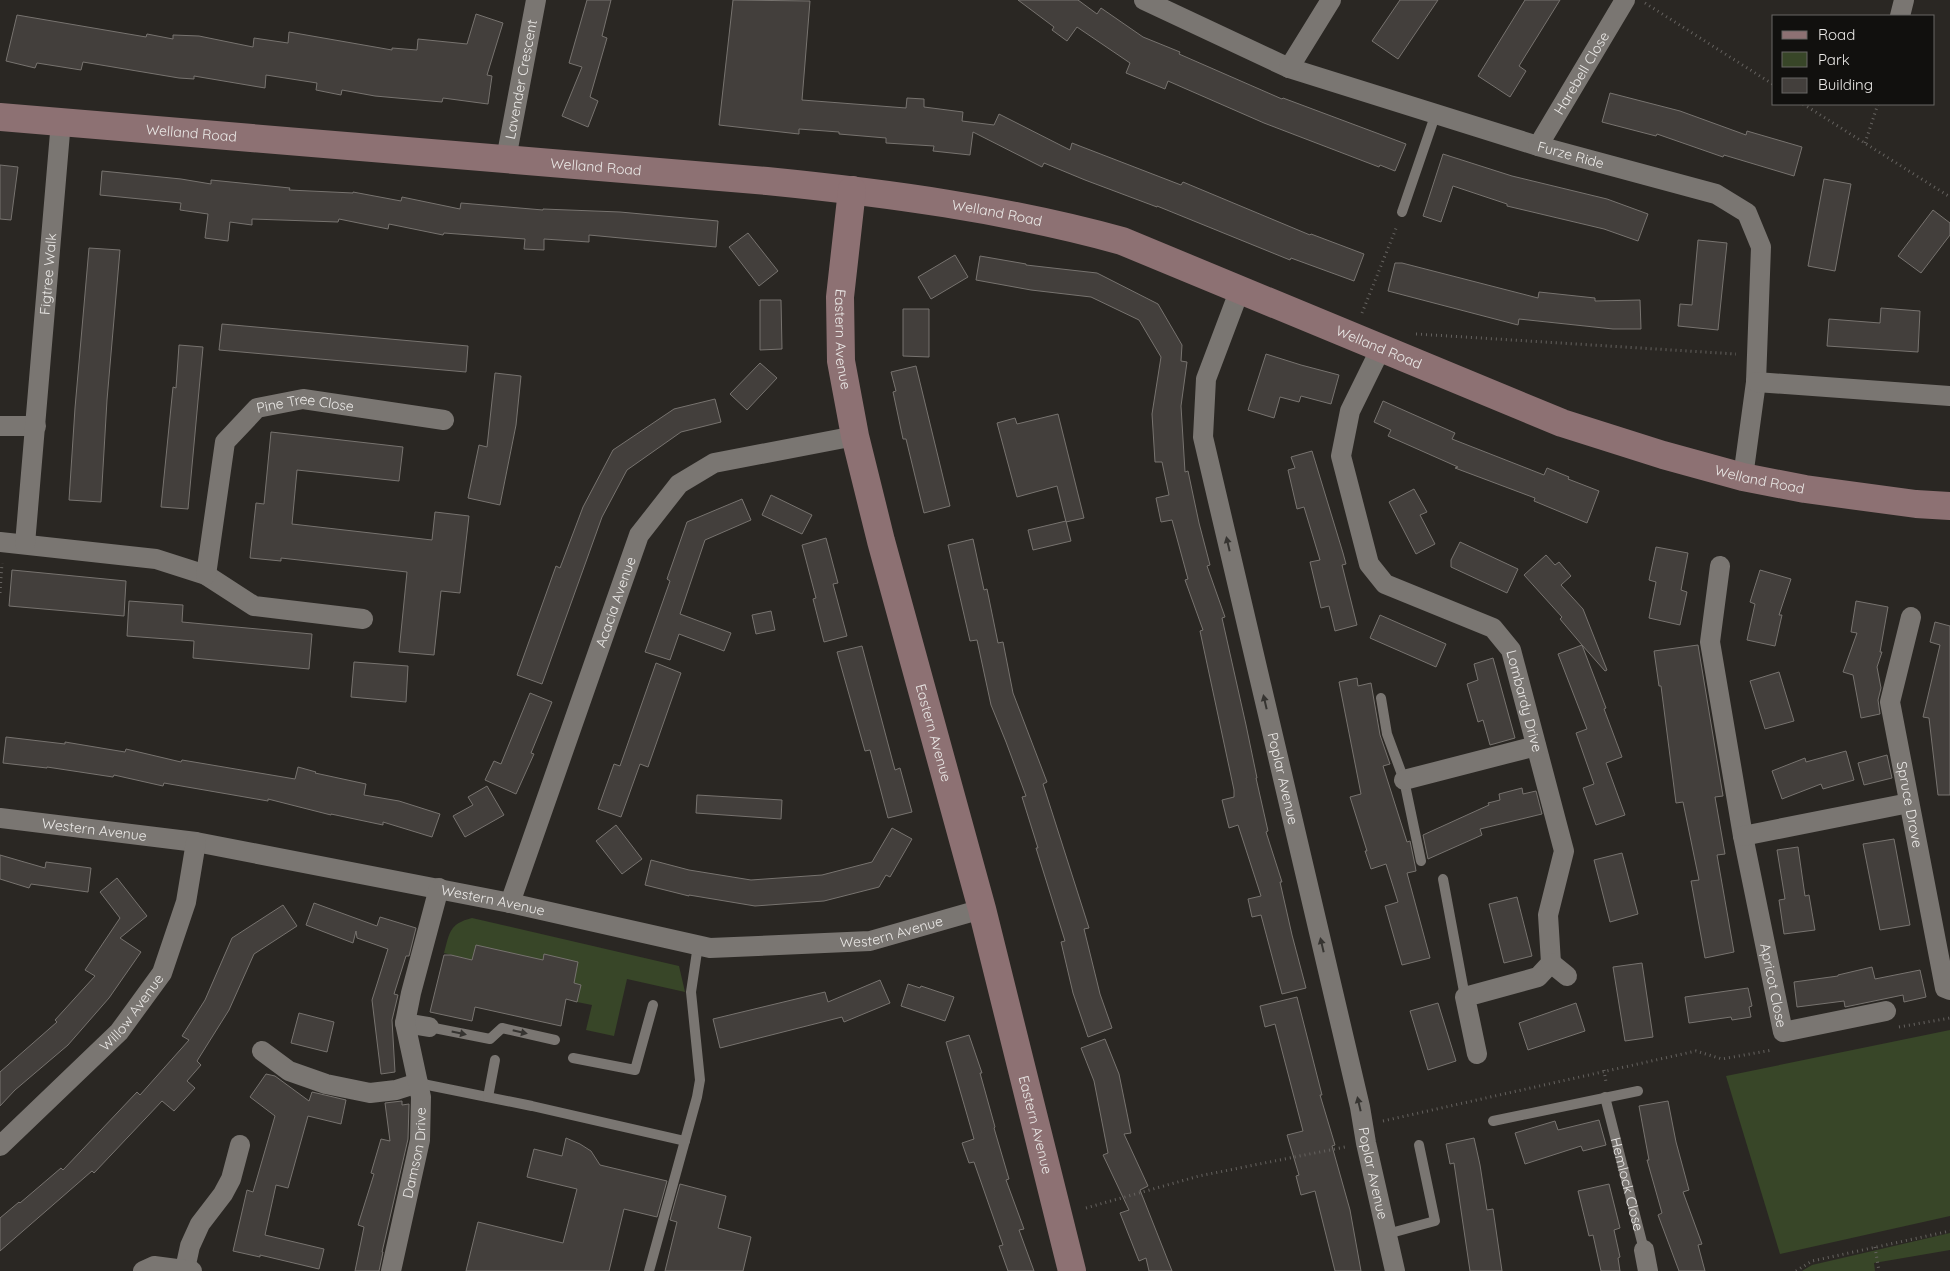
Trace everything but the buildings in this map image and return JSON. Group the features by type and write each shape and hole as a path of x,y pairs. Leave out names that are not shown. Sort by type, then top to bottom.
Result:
{"street":[{"name":"Lavender Crescent","path":"506,159 536,0"},
{"name":"Furze Ride","path":"1144,0 1289,68 1538,146 1716,194 1747,213 1761,246 1756,382 1743,477"},
{"path":"1289,68 1331,0"},
{"name":"Harebell Close","path":"1538,146 1624,0"},
{"path":"1900,15 1904,0"},
{"name":"Welland Road","path":"0,117 767,181 939,202 1090,232 1122,241 1345,330 1381,348 1562,423 1743,477 1805,489 1916,504 1950,506"},
{"name":"Figtree Walk","path":"25,544 60,121"},
{"name":"Eastern Avenue","path":"852,190 840,297 841,361 855,436 881,541 982,909 1072,1271"},
{"name":"Poplar Avenue","path":"1240,289 1206,380 1203,437 1360,1107 1366,1143 1395,1271"},
{"name":"Lombardy Drive","path":"1381,348 1350,411 1341,456 1369,564 1385,584 1494,628 1511,650 1564,850 1548,915 1551,963"},
{"path":"1756,382 1950,396"},
{"name":"Pine Tree Close","path":"206,575 225,442 257,408 303,399 444,420"},
{"path":"0,426 36,426"},
{"name":"Acacia Avenue","path":"510,903 639,536 679,484 714,463 855,436"},
{"path":"2,542 156,559 206,575 254,606 364,619"},
{"name":"Apricot Close","path":"1720,566 1710,642 1744,836 1783,1032 1890,1020"},
{"name":"Spruce Drove","path":"1911,617 1890,702 1945,988 1950,990"},
{"path":"1404,780 1536,746"},
{"path":"1744,836 1910,803"},
{"name":"Western Avenue","path":"0,818 196,842 439,888 710,948 870,941 982,909"},
{"name":"Willow Avenue","path":"0,1146 119,1032 162,973 186,902 196,842"},
{"name":"Damson Drive","path":"391,1271 420,1140 421,1097 405,1023 411,992 439,888"},
{"path":"1477,1054 1465,996 1538,977 1551,963 1566,976"},
{"path":"405,1023 429,1027"},
{"path":"262,1051 289,1071 326,1084 370,1093 396,1090 418,1083"},
{"path":"144,1271 154,1266 188,1270 190,1246 200,1224 223,1194 230,1179 240,1144"},
{"name":"Hemlock Close","path":"1644,1250 1648,1271"}],"lane":[{"path":"1402,212 1436,114"},
{"path":"1381,698 1387,734 1404,780 1421,861"},
{"path":"1443,879 1465,996"},
{"path":"649,1271 700,1080 691,992 698,945"},
{"path":"574,1058 635,1070 653,1005"},
{"path":"429,1027 490,1039 502,1028 555,1040"},
{"path":"488,1097 495,1060"},
{"path":"418,1083 685,1141"},
{"path":"1493,1121 1638,1091"},
{"name":"Hemlock Close","path":"1606,1098 1644,1250"},
{"path":"1387,1234 1435,1221 1419,1144"}],"path":[{"path":"1640,0 1772,84"},
{"path":"1805,105 1950,197"},
{"path":"1866,143 1878,105"},
{"path":"1345,330 1402,212"},
{"path":"1414,334 1757,355"},
{"path":"0,593 2,542"},
{"path":"1890,1020 1950,1018"},
{"path":"1086,1208 1199,1176 1388,1140 1383,1121 1696,1051 1722,1059 1779,1048"},
{"path":"1796,1271 1812,1261 1950,1231"},
{"path":"1875,1247 1879,1271"}],"green space":[{"path":"472,918 679,966 685,992 627,979 614,1036 586,1030 592,1005 577,1002 581,985 573,983 543,960 476,946 472,960 444,953 455,926 464,920"},
{"path":"1950,1030 1950,1216 1780,1254 1726,1076"},
{"path":"1950,1233 1950,1250 1874,1263 1875,1271 1802,1271 1812,1265"}]}
